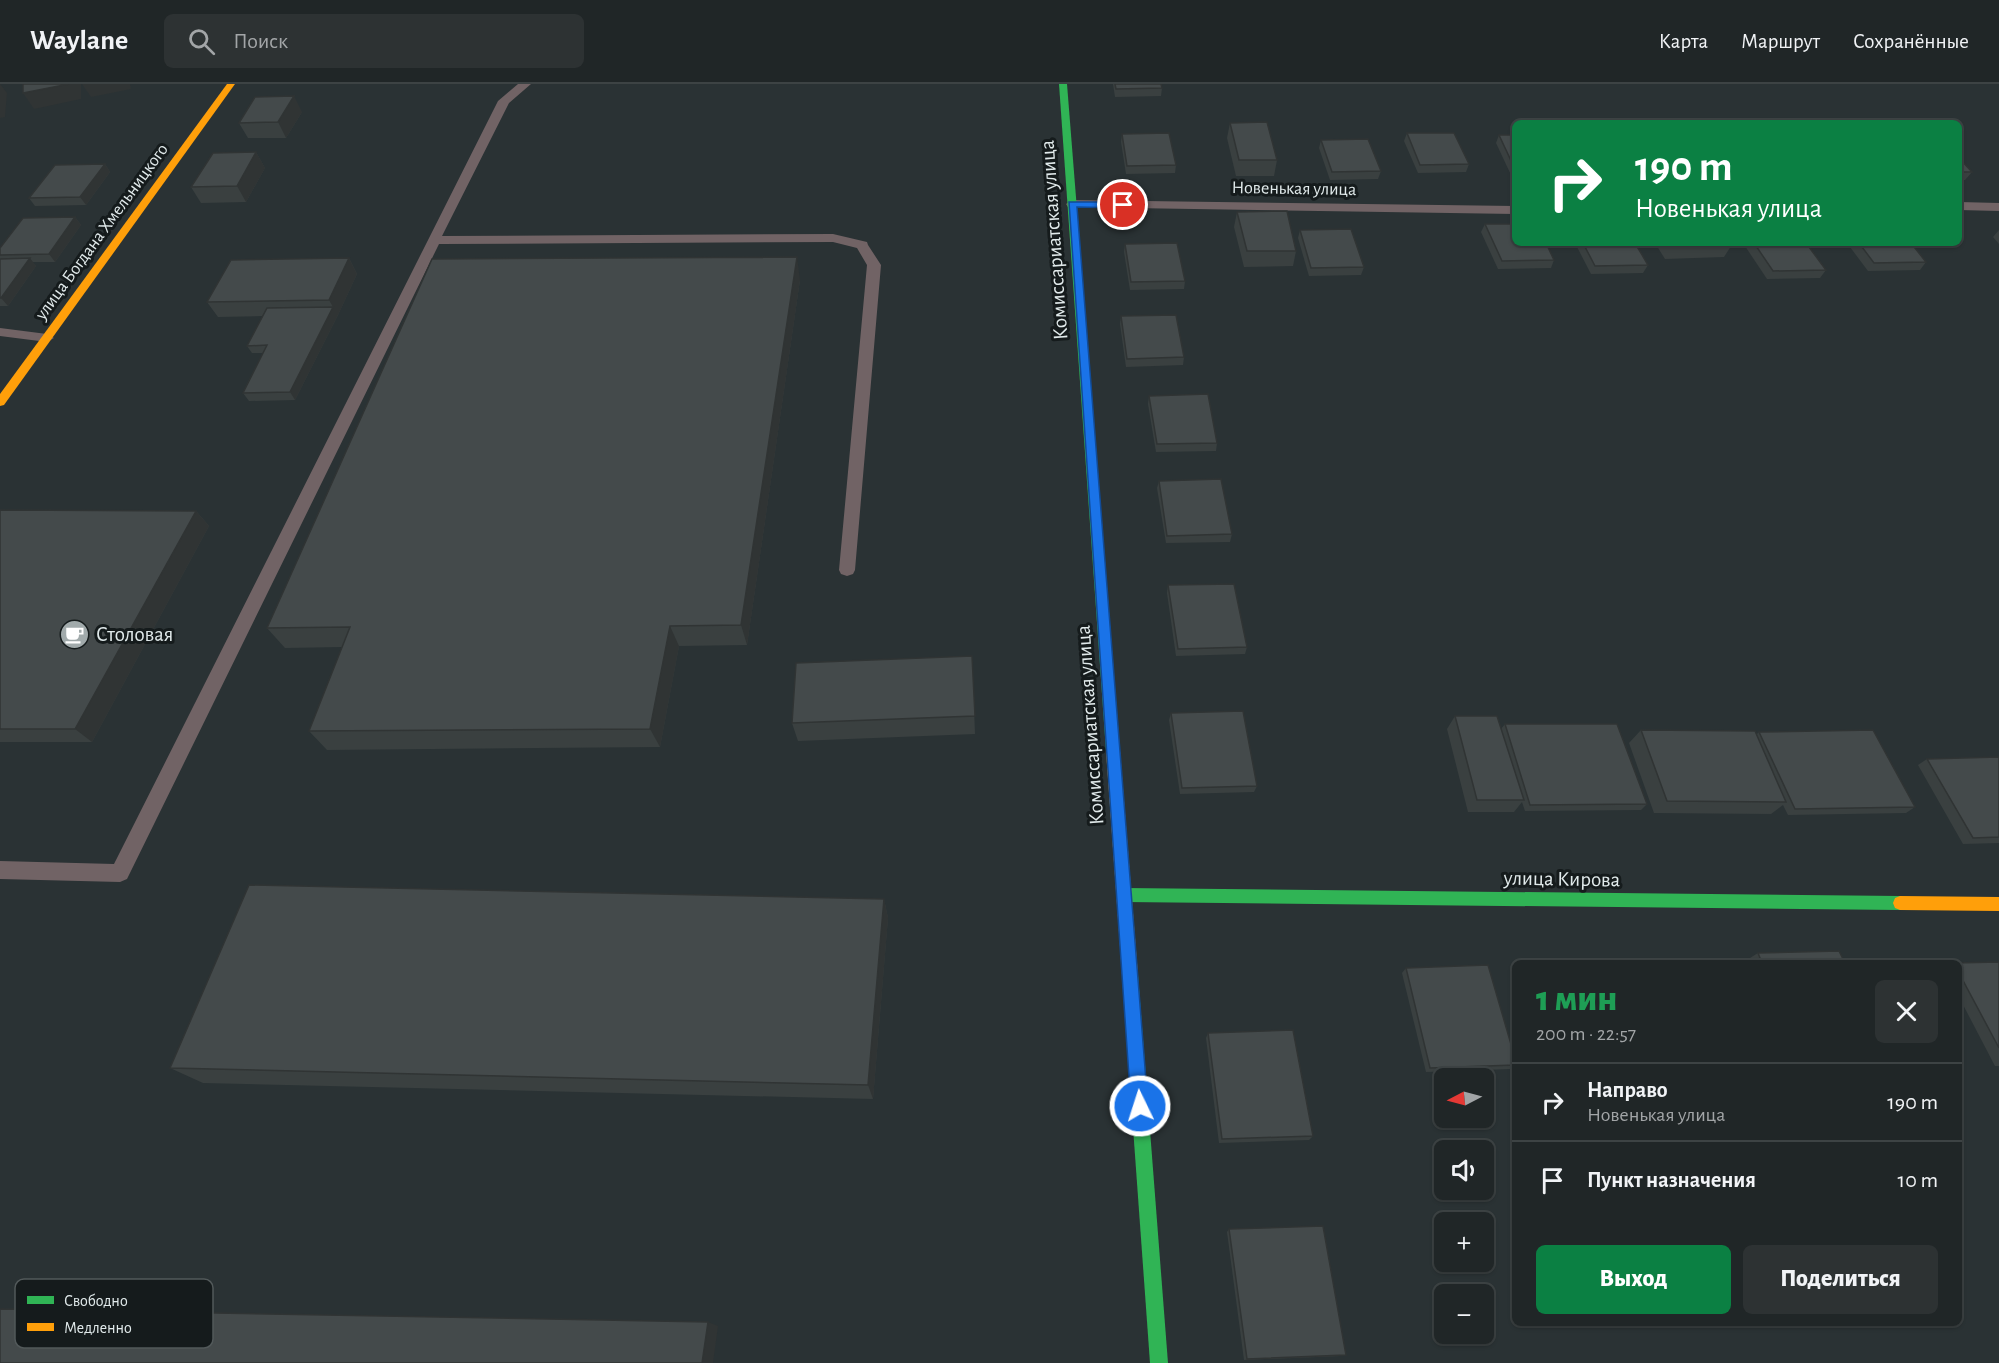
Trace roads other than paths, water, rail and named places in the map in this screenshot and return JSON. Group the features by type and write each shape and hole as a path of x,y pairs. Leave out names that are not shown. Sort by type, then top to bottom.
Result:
{"street":[{"name":"улица Богдана Хмельницкого","path":"0,402 231,84"},
{"name":"Комиссариатская улица","path":"1063,84 1159,1363"},
{"name":"улица Кирова","path":"1124,895 1999,904"}],"lane":[{"path":"0,870 120,873 504,101 525,84"},
{"name":"Новенькая улица","path":"1072,204 1512,210"},
{"path":"1962,206 1999,207"},
{"path":"434,240 833,238 862,245 874,265 847,570"},
{"path":"0,332 47,338"}],"place":[{"name":"Столовая","path":"75,634"}]}
